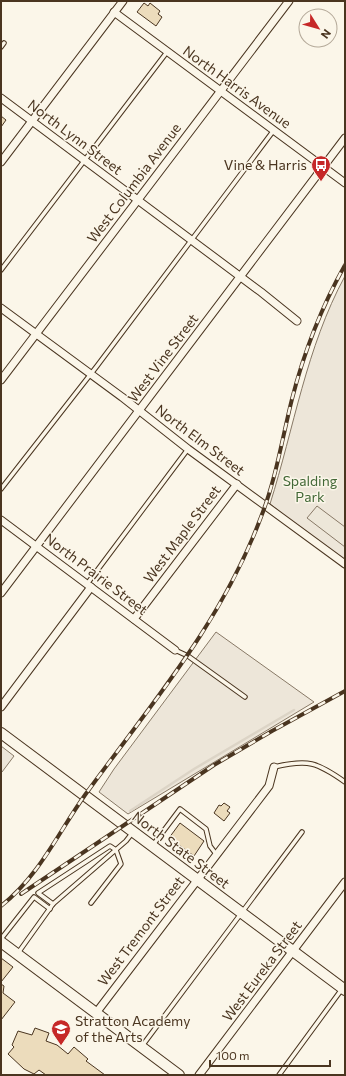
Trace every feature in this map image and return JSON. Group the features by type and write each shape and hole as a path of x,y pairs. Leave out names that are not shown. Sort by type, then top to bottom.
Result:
{"main road":[{"name":"North State Street","path":"1,733 344,988"},
{"path":"1,940 17,954 179,1075"}],"street":[{"path":"1,162 123,1"},
{"name":"West Columbia Avenue","path":"1,380 288,1"},
{"name":"North Harris Avenue","path":"114,12 345,183"},
{"name":"North Lynn Street","path":"1,98 85,159 297,321"},
{"name":"West Vine Street","path":"1,593 345,138"},
{"name":"North Elm Street","path":"1,308 91,374 188,449 345,564"},
{"name":"West Maple Street","path":"134,619 237,484"},
{"name":"North Prairie Street","path":"1,520 175,650"},
{"path":"1,707 89,586"},
{"name":"West Tremont Street","path":"96,1013 269,786 274,767"},
{"name":"West Eureka Street","path":"199,1075 345,882"}],"lane":[{"path":"1,47 4,43"},
{"path":"1,270 167,52"},
{"path":"1,489 91,374 274,130"},
{"path":"89,586 188,449"},
{"path":"175,650 188,656 245,697"},
{"path":"274,767 304,762 320,765 345,782"},
{"path":"152,846 180,809 206,829 210,846 216,854"},
{"path":"17,954 53,904 116,850 133,832"},
{"path":"142,1047 302,832"},
{"path":"53,904 38,893 110,846 116,850 121,864 91,903"},
{"path":"1,940 34,897 50,909"},
{"path":"279,1075 344,988"}],"green space":[{"name":"Spalding Park","path":"345,276 345,563 270,504 310,360 320,331"},
{"path":"216,632 314,702 128,814 99,792 114,769"},
{"path":"1,746 14,756 2,772 1,771"}],"shaded area":[{"path":"317,506 345,527 345,547 307,518"}],"building":[{"path":"144,3 148,6 150,3 160,11 158,14 162,17 156,26 137,12"},
{"path":"1,116 6,120 1,127"},
{"path":"224,803 230,807 227,811 230,813 224,821 214,813 219,805 221,806"},
{"path":"180,823 204,841 194,856 169,838"},
{"path":"1,958 13,967 1,982"},
{"path":"1,984 4,986 3,993 15,1002 1,1020"},
{"path":"35,1028 49,1033 46,1041 57,1045 68,1054 74,1047 88,1059 86,1061 105,1075 46,1075 39,1070 34,1074 24,1069 8,1054 14,1047 12,1045 18,1031 32,1035"}],"waterway":[{"path":"130,811 194,769 294,710"}],"railway":[{"path":"1,906 37,868 75,809 183,662 226,593 245,556 261,517 275,474 292,399 302,364 328,297 345,265"},
{"path":"21,894 214,765 345,691"}],"place":[{"name":"Vine & Harris","path":"321,182"},
{"name":"Stratton Academy of the Arts","path":"61,1046"}]}
